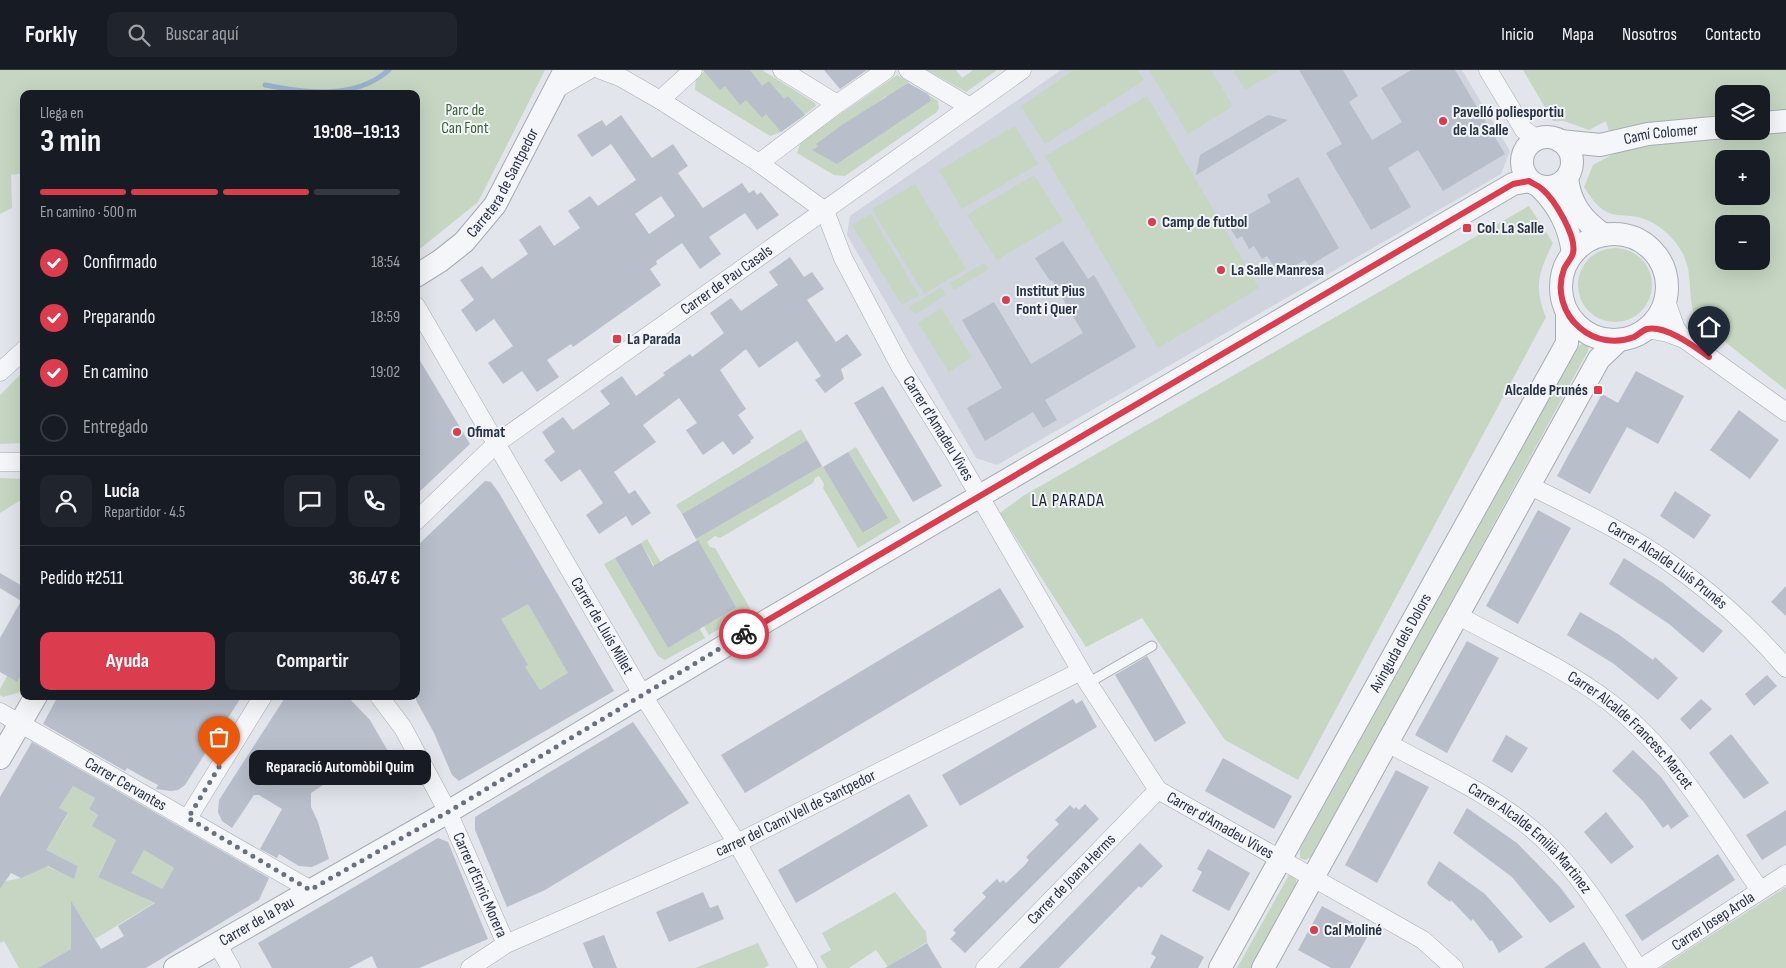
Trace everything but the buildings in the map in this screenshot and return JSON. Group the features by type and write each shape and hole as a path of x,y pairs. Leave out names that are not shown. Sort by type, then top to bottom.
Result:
{"street":[{"path":"562,79 589,70"},
{"path":"602,70 619,73 759,163 825,211"},
{"path":"660,100 692,70"},
{"path":"782,70 837,104"},
{"path":"759,163 837,104 886,70"},
{"path":"908,70 970,106"},
{"name":"Carrer de Pau Casals","path":"420,517 497,443 1022,70"},
{"path":"1488,70 1524,130 1537,139"},
{"name":"Carretera de Santpedor","path":"420,274 464,242 495,205 562,79"},
{"path":"1770,122 1786,121"},
{"name":"Camí Colomer","path":"1560,141 1600,145 1648,134 1715,127"},
{"path":"1573,253 1569,230 1553,200 1523,171 1522,160 1528,146 1537,139 1549,137 1560,141 1571,156 1568,192 1577,211 1588,224 1604,235"},
{"name":"Camí Colomer","path":"1569,174 1584,156 1600,145"},
{"path":"1535,184 1553,187 1569,174"},
{"name":"Carrer de la Pau","path":"175,968 448,812 642,694 1513,184 1535,184"},
{"name":"Carrer d'Amadeu Vives","path":"825,211 843,258 900,366 955,454 1084,677 1158,790 1278,860 1423,940 1454,968"},
{"path":"1604,235 1628,236 1644,243 1653,251 1665,272 1667,284 1666,301 1660,314 1648,329 1631,338 1619,340 1599,338 1586,333 1567,313 1561,295 1561,282 1566,263 1573,253 1587,241 1604,235"},
{"path":"1666,301 1676,329 1684,339"},
{"name":"Carrer de Lluís Millet","path":"420,313 642,694 737,842 808,968"},
{"name":"Avinguda dels Dolors","path":"1220,968 1278,860 1567,343 1567,313"},
{"path":"1648,329 1684,339 1786,412"},
{"path":"1264,968 1600,359 1619,340"},
{"path":"0,372 20,354"},
{"path":"0,462 20,462"},
{"name":"Carrer Alcalde Lluís Prunés","path":"1530,486 1623,534 1687,576 1731,611 1786,668"},
{"name":"Carrer Alcalde Francesc Marcet","path":"1459,616 1583,684 1628,719 1661,750 1696,793 1760,890"},
{"name":"carrer del Camí Vell de Santpedor","path":"506,944 737,842 1084,677"},
{"path":"0,758 34,700"},
{"path":"188,818 261,700"},
{"name":"Carrer d'Enric Morera","path":"382,700 403,728 448,812 506,944"},
{"name":"Carrer Cervantes","path":"0,712 188,818 310,890"},
{"name":"Carrer Alcalde Emilià Martinez","path":"1388,744 1466,784 1540,836 1563,860 1604,914 1639,968"},
{"name":"Carrer de Joana Herms","path":"985,968 1158,790"},
{"name":"Carrer Josep Arola","path":"1639,968 1786,874"},
{"path":"216,944 230,968"},
{"path":"470,968 506,944"}],"lane":[{"path":"1084,677 1152,646"}],"shaded area":[{"path":"1061,70 1462,70 1510,151 1501,174 997,465 976,458 847,235 850,216"}],"green space":[{"name":"Parc de Can Font","path":"0,70 545,70 478,202 420,249 420,90 20,90 20,174 11,175 12,208 0,214"},
{"path":"706,70 762,70 815,103 816,106 781,132 770,136 695,90 696,79"},
{"path":"927,70 956,70 962,78 973,70 997,70 966,92"},
{"path":"1074,70 1137,70 1144,80 1045,144 1021,106"},
{"path":"1149,70 1211,70 1233,106 1188,134"},
{"path":"1233,70 1278,70 1278,71 1245,90"},
{"path":"1523,70 1786,70 1786,390 1696,319 1691,302 1689,275 1685,257 1667,233 1644,219 1634,216 1615,215 1603,210 1584,187 1593,165 1615,153 1606,121 1589,130 1564,121 1553,121"},
{"path":"897,75 909,82 887,98 886,96 814,148 828,159 832,157 837,164 931,101 927,94 938,101 939,108 937,112 845,176 834,175 797,153 801,141"},
{"name":"Camp de futbol","path":"1147,96 1259,288 1158,348 1045,156"},
{"path":"1015,126 1038,164 962,209 939,170"},
{"path":"1034,175 1063,221 997,260 967,215"},
{"path":"915,184 966,269 924,294 872,209"},
{"path":"1529,206 1553,243 1544,262 1539,279 1540,296 1546,317 1298,780 1225,740 1142,618 1086,647 1000,513 1023,496"},
{"path":"871,214 919,295 902,305 852,225"},
{"path":"1615,248 1629,251 1641,259 1649,271 1652,285 1649,299 1641,311 1629,319 1615,322 1601,319 1589,311 1581,299 1578,285 1581,271 1589,259 1601,251"},
{"path":"984,263 989,269 954,290 950,283"},
{"path":"941,287 946,295 915,314 909,307"},
{"path":"941,308 972,357 949,372 918,323"},
{"path":"1585,343 1589,345 1588,351 1313,856 1305,860 1300,858 1300,849 1578,346"},
{"path":"20,375 20,443 0,444 0,395"},
{"path":"801,429 807,440 682,514 676,505"},
{"path":"856,447 901,522 858,548 823,488 824,484 819,476 815,478 813,483 720,538 715,536 707,542 710,547 715,548 751,610 709,635 664,559 672,555 711,621 736,607 696,539 822,466 864,533 888,518 848,452"},
{"path":"0,478 20,479 20,500 0,513"},
{"path":"647,539 705,638 665,660 658,656 604,564 615,558 668,648 693,633 641,543"},
{"path":"511,591 528,604 571,677 559,679 540,690 491,625"},
{"path":"7,676 17,682 20,677 20,692 3,697 0,695 0,689"},
{"path":"73,786 95,798 89,809 98,815 93,826 116,840 98,876 124,870 144,850 174,868 159,894 149,889 144,898 154,903 95,939 78,912 71,917 71,949 38,968 19,968 4,941 0,943 0,886 6,881 21,878 48,829 56,834 68,814 59,808","holes":["56,855 78,866 74,878 46,866"]},
{"path":"1289,875 1296,879 1296,885 1251,968 1237,968"},
{"path":"1786,887 1786,968 1660,968"},
{"path":"895,892 926,932 927,942 888,967 876,950 849,968 827,968 820,956 831,950 822,933"},
{"path":"758,943 769,965 764,968 695,968"}],"waterway":[{"path":"346,90 376,80 389,70"},
{"path":"265,85 297,90"}],"way so far":[{"path":"219,767 188,818 310,890 448,812 744,634"}],"place":[{"name":"Pavelló poliesportiu de la Salle","path":"1443,121"},
{"name":"Camp de futbol","path":"1152,222"},
{"name":"Col. La Salle","path":"1467,228"},
{"name":"La Salle Manresa","path":"1221,270"},
{"name":"Institut Pius Font i Quer","path":"1006,300"},
{"name":"La Parada","path":"617,339"},
{"name":"Alcalde Prunés","path":"1598,390"},
{"name":"Ofimat","path":"457,432"},
{"name":"Reparació Automòbil Quim","path":"219,767"},
{"name":"Cal Moliné","path":"1314,930"}],"district":[{"name":"LA PARADA","path":"1068,500"}],"route":[{"path":"744,634 1513,184 1529,181 1540,187 1553,200 1569,230 1573,253 1566,263 1560,288 1564,307 1575,324 1592,336 1612,341 1625,340 1637,336 1648,329 1659,330 1684,339 1709,357"}]}
